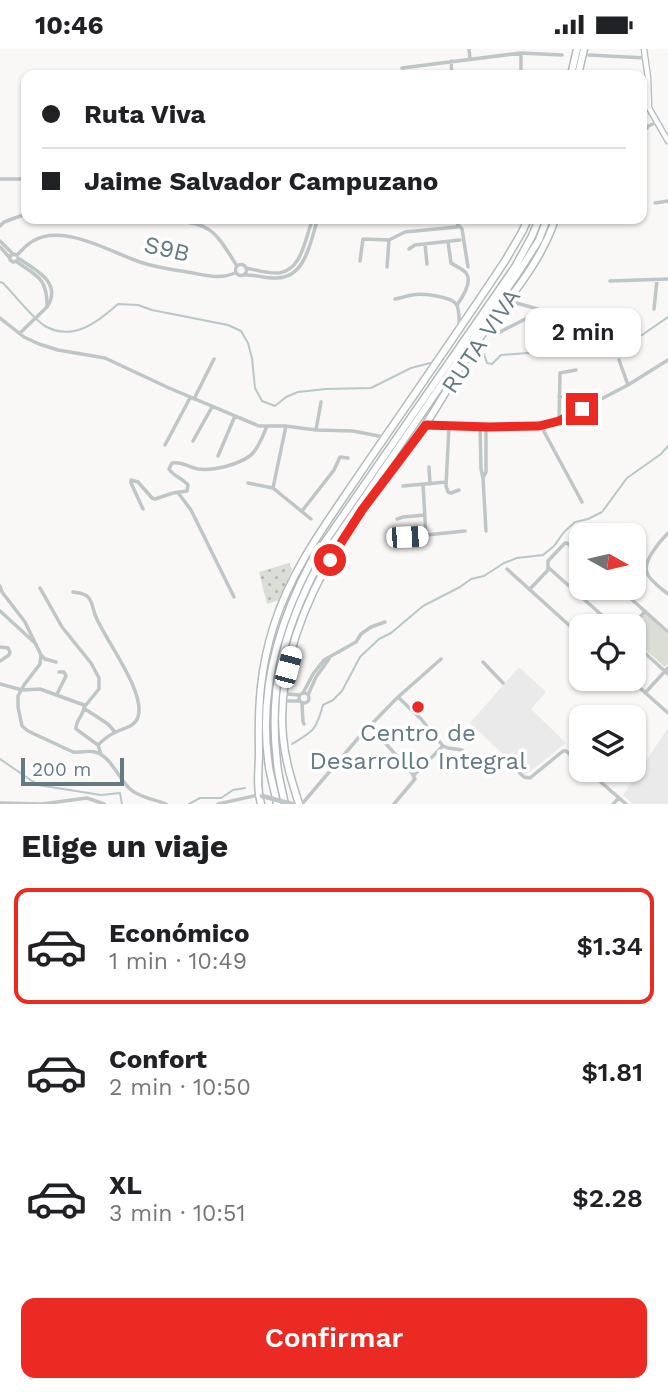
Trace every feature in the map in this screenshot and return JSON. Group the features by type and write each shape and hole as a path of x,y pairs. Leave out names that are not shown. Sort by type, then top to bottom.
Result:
{"main road":[{"path":"644,49 649,78 649,108 668,141"},
{"path":"572,70 576,50"},
{"path":"580,70 586,52"},
{"name":"RUTA VIVA","path":"261,804 258,710 263,665 274,625 292,582 384,437 461,328 526,224"},
{"name":"RUTA VIVA","path":"277,804 267,742 268,691 278,639 296,591 312,562 514,267 537,224"},
{"name":"RUTA VIVA","path":"285,804 277,763 275,692 285,641 297,607 318,565 488,317 539,240 545,224"},
{"name":"RUTA VIVA","path":"301,804 292,784 286,756 283,704 295,639 310,599 338,545 426,425 476,344 546,244 553,224"},
{"path":"476,344 488,317"}],"street":[{"path":"469,49 470,59"},
{"path":"586,52 646,58"},
{"path":"521,53 521,70"},
{"path":"402,68 521,53 562,55"},
{"path":"451,61 452,70"},
{"path":"647,127 657,123"},
{"path":"0,179 21,179"},
{"path":"655,203 668,201"},
{"path":"0,226 21,216"},
{"path":"193,224 206,228 219,238 237,266"},
{"path":"237,266 274,273 287,270 301,253 311,224"},
{"path":"237,266 235,272 238,276 277,278 292,273 304,261 316,224"},
{"path":"359,261 363,239 388,240 405,233 458,225 468,267"},
{"name":"S9B","path":"15,257 34,240 60,235 93,243 149,265 214,277 235,272"},
{"path":"387,267 388,240"},
{"path":"409,249 415,245 460,240"},
{"path":"0,241 15,257"},
{"path":"448,242 451,263 466,273 468,279 466,292 457,305"},
{"path":"425,244 427,264"},
{"path":"0,247 44,275 51,293 50,302 45,309 20,334"},
{"path":"244,275 246,268"},
{"path":"610,281 668,279"},
{"path":"654,309 657,280"},
{"path":"395,299 415,294 451,300 457,305 461,328"},
{"path":"496,334 539,312 538,309 507,300"},
{"path":"0,319 29,339 58,350 105,358 259,426 353,431 384,437"},
{"path":"29,339 30,325"},
{"path":"165,445 214,359"},
{"path":"619,360 628,385"},
{"path":"426,425 541,426 559,421 628,385 668,360"},
{"path":"559,421 561,372 576,370"},
{"path":"559,397 576,396"},
{"path":"316,430 321,402"},
{"path":"193,442 212,407"},
{"path":"218,456 235,416"},
{"path":"142,509 131,480 138,482 155,499 187,491 188,485 171,473 169,468 172,463 178,461 196,468 214,470 251,455 267,426"},
{"path":"273,488 286,426"},
{"path":"449,426 446,482 448,492 459,490"},
{"path":"480,426 486,531"},
{"path":"541,426 582,502"},
{"path":"483,478 486,472 486,427"},
{"path":"302,511 334,470 340,457 348,458"},
{"path":"429,467 429,484"},
{"path":"403,486 446,482"},
{"path":"248,483 273,488 311,519"},
{"path":"424,484 426,536"},
{"path":"179,493 234,597"},
{"path":"397,519 425,515"},
{"path":"400,540 465,531"},
{"path":"668,533 647,562 646,569 649,576 668,594"},
{"path":"569,546 565,543 548,561 549,568 600,614"},
{"path":"529,590 549,568"},
{"path":"507,569 569,625"},
{"path":"0,586 25,622 41,655 55,662"},
{"path":"40,588 62,627 91,663 99,678 99,689 85,708 76,729 98,745 102,755 131,790 166,804"},
{"path":"73,592 81,593 90,599 95,615 135,690 139,714 136,722 115,732 98,745"},
{"path":"633,600 668,632"},
{"path":"0,611 37,646"},
{"path":"304,724 301,702 329,659 356,642 361,634 371,627 385,622"},
{"path":"0,647 8,648 10,652 0,661"},
{"path":"645,693 667,671 646,653"},
{"path":"41,655 40,664 18,696 22,726 73,752 93,751 102,755"},
{"path":"301,804 398,697 441,659"},
{"path":"483,662 503,683"},
{"path":"57,694 66,675 62,672"},
{"path":"0,684 57,694 85,708 115,732"},
{"path":"283,704 286,701 308,702 309,698 286,694 284,691"},
{"path":"643,691 668,713"},
{"path":"398,697 443,746 462,750 485,771 503,758 530,778 563,751 569,755"},
{"path":"370,726 415,777"},
{"path":"394,804 443,746"},
{"path":"601,782 626,804"},
{"path":"218,804 260,795 292,804"},
{"path":"613,804 619,798"},
{"path":"76,804 80,799"},
{"path":"0,803 52,803 91,799 103,804"}],"shaded area":[{"path":"289,563 292,569 280,600 267,604 259,572"},
{"path":"644,614 668,635 668,663 665,667 646,650"},
{"path":"519,667 546,692 531,709 566,743 525,775 470,723"},
{"path":"668,728 668,804 633,804 623,795 632,782 646,782 646,761"}],"waterway":[{"path":"0,282 40,323 65,332 85,328 118,304 138,305 228,325 241,331 248,343 255,388 262,401 275,406 298,392 371,388 411,368 430,363"},
{"path":"476,355 484,354 487,363 492,364 501,355 541,352 576,355 642,335 668,317"},
{"path":"292,744 313,729 323,705 342,691 360,657 379,639 391,633 423,606 471,579 484,576 517,558 543,555 575,522 602,512 627,478 668,446"},
{"path":"0,759 38,785 101,795 120,793 122,804"},
{"path":"189,804 200,798 221,798 233,790 245,788"}],"place":[{"name":"Centro de Desarrollo Integral","path":"418,707"}],"route":[{"path":"330,560 362,510 426,425 539,426 559,421 582,409"}]}
